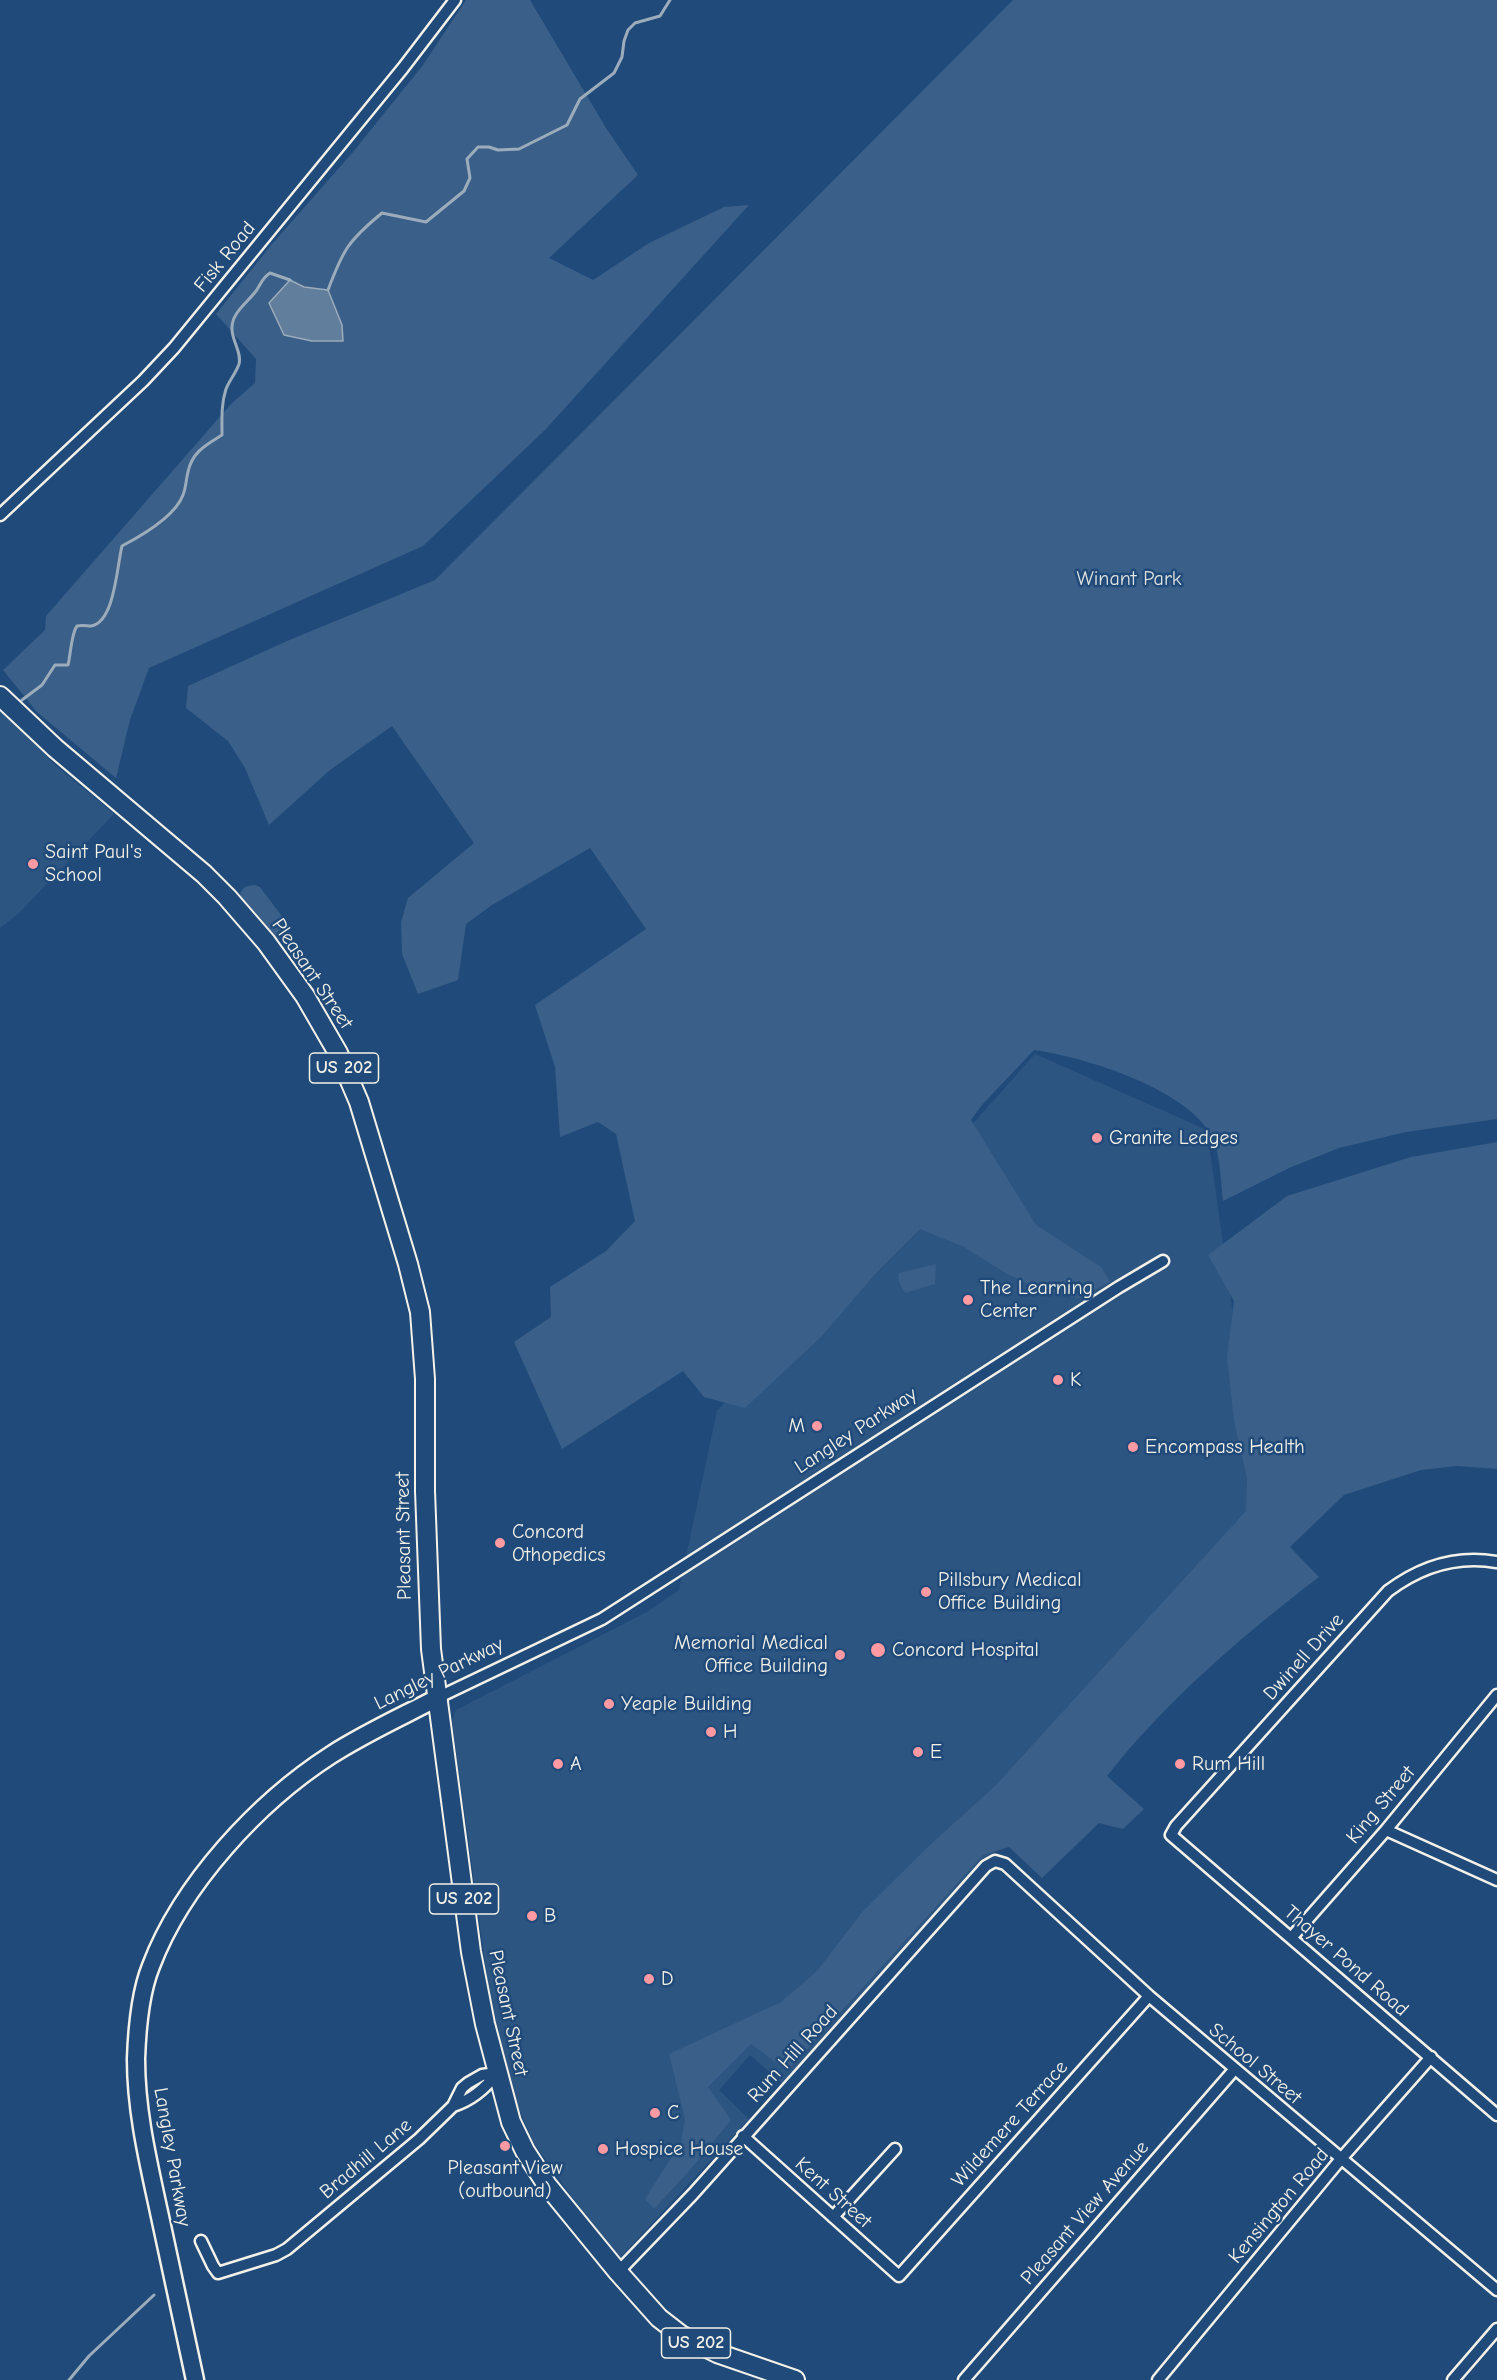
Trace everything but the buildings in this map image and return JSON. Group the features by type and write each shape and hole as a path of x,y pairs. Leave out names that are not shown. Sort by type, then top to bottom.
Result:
{"main road":[{"name":"Pleasant Street","path":"0,696 55,748 204,874 233,904 271,949 305,996 328,1034 350,1078 420,1312 425,1379 425,1491 431,1649 471,1952 497,2073 511,2122 525,2151 548,2185 618,2272 659,2318 681,2335 717,2353 795,2380"}],"street":[{"name":"Fisk Road","path":"0,515 143,381 174,348 456,0"},
{"name":"Langley Parkway","path":"195,2380 142,2133 136,2059 140,2013 150,1968 164,1935 213,1863 268,1802 331,1755 439,1697 602,1619 1163,1261"},
{"name":"Dwinell Drive","path":"1171,1835 1176,1826 1388,1591 1406,1577 1448,1562 1471,1560 1497,1562"},
{"name":"King Street","path":"1291,1938 1386,1830 1496,1698"},
{"path":"1386,1830 1497,1880"},
{"name":"Thayer Pond Road","path":"1171,1835 1497,2115"},
{"name":"School Street","path":"995,1861 1005,1864 1149,1996 1234,2070 1497,2290"},
{"name":"Rum Hill Road","path":"618,2272 693,2194 986,1866 995,1861"},
{"name":"Wildemere Terrace","path":"899,2276 1149,1996"},
{"name":"Kensington Road","path":"1158,2380 1340,2160 1431,2057"},
{"name":"Pleasant View Avenue","path":"964,2380 1234,2070"},
{"name":"Bradhill Lane","path":"201,2241 218,2273 276,2255 301,2238 419,2139 453,2106 470,2099 485,2088 497,2073"},
{"name":"Kent Street","path":"743,2136 899,2276"},
{"path":"833,2217 895,2149"},
{"path":"1453,2380 1497,2329"}],"shaded area":[{"path":"290,280 304,287 328,290 342,325 343,341 312,341 284,335 269,303"},
{"name":"Saint Paul's School","path":"0,708 53,763 114,814 18,914 0,928"},
{"name":"Concord Hospital","path":"1035,1054 1207,1130 1249,1429 1364,1457 1223,1606 782,2083 750,2055 719,2090 749,2119 617,2261 532,2140 512,2091 490,1998 452,1721 456,1710 647,1612 679,1590 717,1411"}],"green space":[{"path":"466,0 530,0 606,128 638,175 549,258 593,280 649,243 724,207 749,205 545,430 423,546 149,668 130,720 116,778 37,712 3,670 45,630 46,616 231,404 255,383 256,359 216,314 423,65","holes":["290,280 304,287 269,303"]},
{"name":"Winant Park","path":"1013,0 1497,0 1497,1119 1406,1132 1339,1148 1289,1168 1223,1201 1219,1162 1214,1141 1202,1123 1184,1106 1135,1079 1108,1068 1034,1050 982,1105 971,1120 1036,1225 1101,1267 1110,1282 1078,1298 1042,1290 1007,1274 964,1247 920,1229 877,1272 821,1337 745,1408 704,1397 683,1371 562,1449 514,1342 551,1317 550,1287 606,1251 635,1221 616,1134 598,1122 560,1137 555,1067 535,1005 646,929 590,848 492,905 466,924 458,980 418,994 402,954 401,922 408,898 474,843 392,726 330,770 269,825 245,768 228,741 186,708 188,686 287,641 435,580"},
{"path":"255,885 260,887 290,927 284,938 271,937 240,899 244,888"},
{"path":"1497,1142 1497,1469 1457,1466 1421,1470 1344,1495 1290,1547 1319,1577 1262,1622 1180,1695 1107,1776 1144,1809 1123,1829 1099,1823 1042,1878 1009,1847 983,1855 787,2071 751,2044 708,2087 731,2120 654,2209 645,2199 681,2142 685,2119 669,2054 781,2002 817,1971 863,1911 930,1845 995,1786 1246,1511 1247,1478 1234,1421 1227,1357 1234,1301 1208,1255 1287,1196 1411,1157"},
{"path":"936,1264 935,1284 905,1293 898,1280 899,1273"}],"waterway":[{"path":"328,290 348,247 361,231 382,213 426,222 464,191 470,178 467,159 478,147 498,150 519,149 567,125 580,99 614,73 622,57 628,30 635,23 660,16 670,0"},
{"path":"22,700 42,685 55,665 68,665 72,639 77,626 91,626 99,622 110,604 122,546 157,525 173,511 183,495 190,465 196,454 222,435 224,395 240,360 232,329 237,313 270,273 290,280"},
{"path":"69,2380 89,2356 154,2295"}],"place":[{"name":"Saint Paul's School","path":"33,864"},
{"name":"Granite Ledges","path":"1097,1138"},
{"name":"The Learning Center","path":"968,1300"},
{"name":"K","path":"1058,1380"},
{"name":"M","path":"817,1426"},
{"name":"Encompass Health","path":"1133,1447"},
{"name":"Concord Othopedics","path":"500,1543"},
{"name":"Pillsbury Medical Office Building","path":"926,1592"},
{"name":"Concord Hospital","path":"878,1650"},
{"name":"Memorial Medical Office Building","path":"840,1655"},
{"name":"Yeaple Building","path":"609,1704"},
{"name":"H","path":"711,1732"},
{"name":"E","path":"918,1752"},
{"name":"A","path":"558,1764"},
{"name":"Rum Hill","path":"1180,1764"},
{"name":"B","path":"532,1916"},
{"name":"D","path":"649,1979"},
{"name":"C","path":"655,2113"},
{"name":"Pleasant View (outbound)","path":"505,2146"},
{"name":"Hospice House","path":"603,2149"}]}
